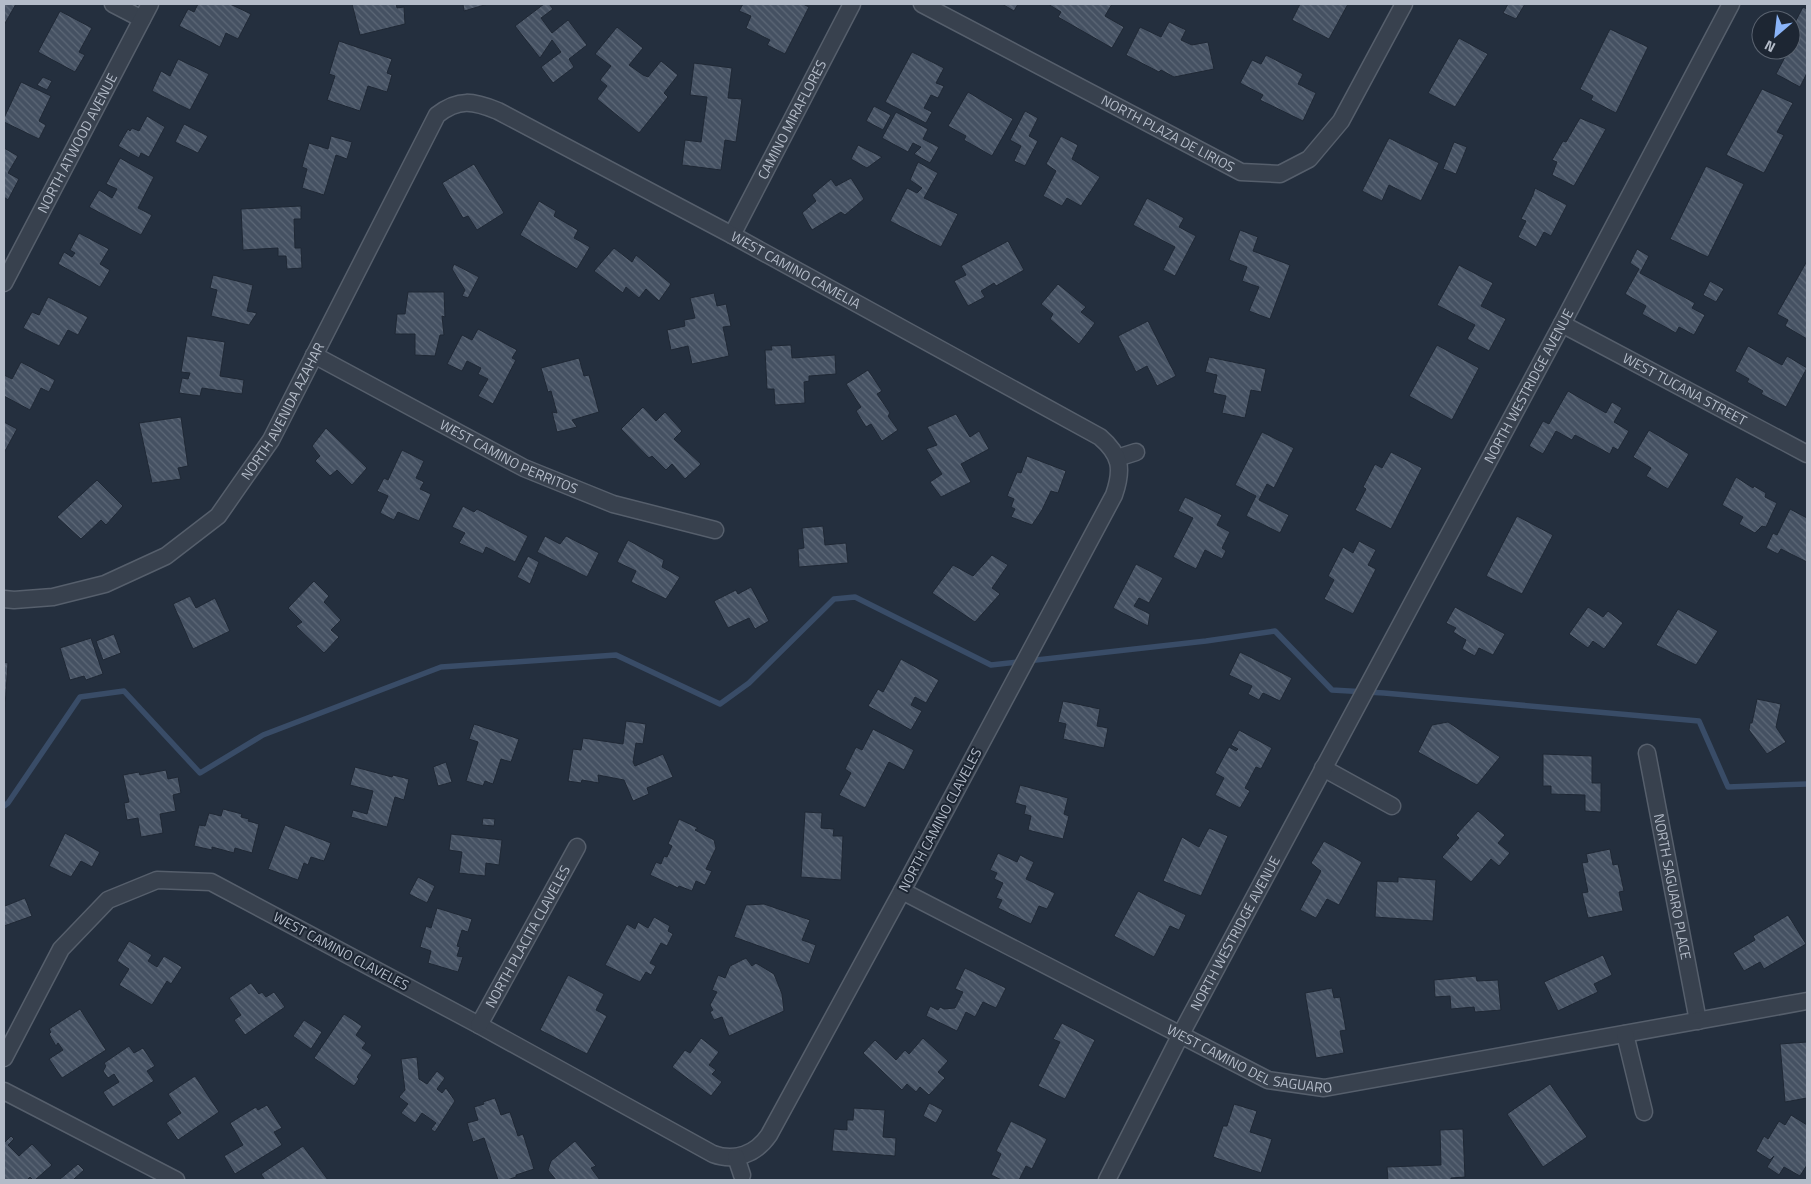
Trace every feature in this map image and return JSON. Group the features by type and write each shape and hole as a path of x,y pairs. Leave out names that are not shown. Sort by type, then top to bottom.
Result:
{"street":[{"path":"113,4 142,19"},
{"name":"NORTH ATWOOD AVENUE","path":"4,283 150,4"},
{"name":"CAMINO MIRAFLORES","path":"732,236 852,4"},
{"name":"NORTH PLAZA DE LIRIOS","path":"922,4 1241,172 1280,174 1309,159 1340,122 1404,4"},
{"name":"NORTH WESTRIDGE AVENUE","path":"1107,1180 1181,1034 1562,324 1731,4"},
{"name":"WEST CAMINO CAMELIA","path":"455,100 470,102 498,111 732,236 1100,437 1109,445 1118,460"},
{"name":"NORTH AVENIDA AZAHAR","path":"4,599 53,597 105,584 166,556 218,516 270,440 437,115 455,100"},
{"name":"WEST TUCANA STREET","path":"1562,324 1807,454"},
{"name":"WEST CAMINO PERRITOS","path":"314,355 524,468 613,504 715,530"},
{"path":"1118,460 1136,452"},
{"name":"NORTH CAMINO CLAVELES","path":"734,1157 753,1151 769,1135 1114,495 1120,472 1118,460"},
{"name":"NORTH SAGUARO PLACE","path":"1647,753 1698,1021"},
{"path":"1323,768 1392,806"},
{"name":"NORTH PLACITA CLAVELES","path":"479,1025 577,847"},
{"name":"WEST CAMINO CLAVELES","path":"4,1058 61,948 108,900 157,880 211,882 479,1025 713,1154 724,1158 734,1157"},
{"name":"WEST CAMINO DEL SAGUARO","path":"902,891 1268,1080 1324,1088 1807,1001"},
{"path":"1625,1034 1644,1112"},
{"path":"4,1091 176,1180"},
{"path":"734,1157 742,1175"}],"building":[{"path":"4,4 16,4 4,25"},
{"path":"198,4 230,4 251,14 238,39 226,33 220,47 179,26 188,9 194,12"},
{"path":"352,4 396,4 397,8 404,7 405,24 360,35"},
{"path":"463,4 488,4 464,11"},
{"path":"544,4 549,4 553,9 541,18 552,33 568,20 587,45 569,59 574,67 553,83 541,67 561,52 552,40 540,58 515,26"},
{"path":"743,4 803,4 809,7 785,54 767,45 770,40 746,28 751,16 739,11"},
{"path":"1002,4 1018,4 1014,11"},
{"path":"1048,4 1112,4 1105,16 1124,27 1112,48 1058,17 1061,12"},
{"path":"1300,4 1348,4 1329,39 1292,20"},
{"path":"1508,4 1525,4 1516,19 1503,13"},
{"path":"1803,7 1807,9 1807,73 1800,87 1776,74 1783,60 1801,60 1801,11"},
{"path":"60,11 92,28 79,52 85,55 75,72 38,52"},
{"path":"1169,22 1186,30 1181,40 1192,45 1208,42 1214,69 1174,77 1161,70 1159,72 1126,55 1140,27 1161,37"},
{"path":"617,27 643,48 629,65 648,77 661,61 678,75 664,93 668,97 639,133 597,99 607,86 600,80 611,66 595,54"},
{"path":"1610,29 1648,47 1616,113 1591,100 1593,96 1580,89"},
{"path":"1459,38 1488,54 1455,107 1428,93"},
{"path":"339,41 392,59 387,73 392,75 387,92 368,86 360,111 327,100 335,76 329,74"},
{"path":"912,52 944,68 936,83 944,86 938,98 931,95 924,108 932,112 926,123 885,102"},
{"path":"1266,55 1303,74 1298,84 1316,93 1303,121 1260,100 1263,95 1240,83 1252,60 1261,64"},
{"path":"178,59 209,74 190,110 152,91 161,71 170,76"},
{"path":"694,63 732,68 728,98 742,99 736,142 725,140 721,170 682,165 685,140 701,142 707,97 690,95"},
{"path":"43,77 52,81 47,90 37,85"},
{"path":"21,82 51,96 39,121 46,125 39,139 4,122 4,118"},
{"path":"1762,89 1793,103 1777,132 1784,135 1764,173 1726,155"},
{"path":"968,92 1013,119 992,156 964,140 966,136 948,126"},
{"path":"874,106 891,115 883,130 866,121"},
{"path":"1025,111 1038,118 1029,136 1038,141 1025,166 1014,161 1021,146 1010,140"},
{"path":"896,112 928,129 923,139 939,147 930,163 914,154 921,147 913,143 908,152 882,138"},
{"path":"147,116 165,127 149,157 141,153 139,158 118,146 128,129 130,131 132,128 139,131"},
{"path":"1580,118 1606,129 1574,186 1552,175 1557,162 1552,160 1563,141 1566,142"},
{"path":"184,124 208,136 198,153 175,142"},
{"path":"331,136 352,142 347,159 336,155 324,195 302,188 307,169 302,167 309,143 328,149"},
{"path":"1061,136 1078,145 1072,159 1100,177 1081,206 1067,198 1062,206 1043,196 1056,171 1046,164"},
{"path":"1389,138 1439,163 1421,201 1389,185 1382,201 1362,191"},
{"path":"1454,142 1467,147 1456,174 1443,169"},
{"path":"858,145 882,157 867,168 851,159"},
{"path":"4,148 18,156 8,173 19,179 8,200 4,197"},
{"path":"120,158 154,177 138,208 152,215 141,235 89,207 99,190 112,198 117,189 106,184"},
{"path":"918,162 938,173 924,198 958,214 941,247 890,221 907,188 917,193 922,188 910,180"},
{"path":"474,164 504,213 477,230 468,216 463,218 442,183"},
{"path":"1706,166 1744,184 1708,257 1670,239"},
{"path":"851,178 864,199 845,215 841,212 812,230 802,213 816,201 812,195 831,179 836,186"},
{"path":"1535,188 1567,205 1551,236 1544,232 1536,247 1518,237 1526,221 1521,219"},
{"path":"1147,198 1184,218 1179,227 1196,236 1175,276 1163,270 1175,247 1133,225"},
{"path":"539,201 556,211 554,216 578,230 574,238 590,247 577,269 520,235"},
{"path":"301,206 301,219 294,219 295,248 301,248 302,268 287,269 286,256 278,256 278,248 243,250 241,209"},
{"path":"1240,230 1258,237 1253,251 1290,265 1270,319 1249,311 1259,287 1242,281 1247,267 1229,260"},
{"path":"79,233 109,249 100,264 110,270 100,287 58,264 64,252 72,257 75,253 70,250"},
{"path":"1008,241 1024,270 996,286 994,283 981,291 985,297 968,306 954,281 966,275 961,266"},
{"path":"614,248 632,262 636,255 671,284 659,301 646,289 639,298 626,287 623,293 594,271"},
{"path":"1637,249 1649,256 1640,273 1695,303 1692,308 1705,315 1694,335 1679,327 1676,333 1642,314 1646,306 1625,294 1639,269 1630,263"},
{"path":"1807,261 1807,339 1785,326 1788,320 1777,314"},
{"path":"454,264 479,277 468,298 462,296 465,290 452,269"},
{"path":"1459,265 1493,283 1481,306 1506,319 1489,351 1467,339 1475,325 1437,305"},
{"path":"213,275 253,285 247,311 257,313 249,325 211,316 217,290 210,288"},
{"path":"1710,281 1724,289 1716,302 1703,295"},
{"path":"1058,284 1086,307 1081,312 1095,323 1079,344 1050,319 1053,314 1041,304"},
{"path":"408,292 444,292 445,317 442,316 444,335 440,335 435,356 415,355 415,334 395,334 397,314 405,314"},
{"path":"714,293 717,306 726,304 731,326 723,327 729,356 692,364 688,346 671,350 667,330 685,326 684,320 695,318 690,298"},
{"path":"48,297 88,317 78,335 68,330 59,346 23,328 32,312 39,315"},
{"path":"1148,321 1176,376 1157,386 1147,366 1136,372 1118,336"},
{"path":"478,329 517,350 512,358 516,360 493,404 478,396 488,379 478,374 481,368 467,361 462,371 447,364 462,335 472,340"},
{"path":"187,336 225,342 220,376 244,380 242,394 202,388 200,396 179,393 182,378 188,379 190,373 181,372"},
{"path":"791,345 792,358 835,355 836,374 809,376 809,381 804,382 805,403 775,405 774,389 767,389 765,350 772,350 771,346"},
{"path":"1437,345 1479,368 1452,420 1409,396"},
{"path":"1748,346 1782,365 1787,356 1807,368 1786,407 1761,394 1763,391 1747,382 1749,379 1735,371"},
{"path":"1209,357 1266,369 1261,392 1251,390 1245,418 1222,413 1226,396 1213,393 1217,375 1205,372"},
{"path":"579,358 584,376 589,375 599,412 572,420 577,427 557,432 552,412 557,413 551,391 548,392 541,368"},
{"path":"21,362 55,380 49,392 41,388 30,410 4,396 4,375 12,379"},
{"path":"868,370 882,391 877,394 890,413 888,416 898,430 882,441 871,424 866,427 856,411 861,407 846,384"},
{"path":"1568,391 1606,413 1612,402 1622,408 1614,422 1629,431 1618,450 1613,447 1610,454 1575,435 1572,440 1556,431 1543,454 1529,446 1543,421 1549,424"},
{"path":"643,407 656,421 665,412 682,431 674,439 701,464 685,479 672,464 666,470 652,456 649,458 621,429"},
{"path":"956,414 970,437 979,431 989,449 961,464 971,482 941,497 930,482 942,474 926,449 937,445 927,427"},
{"path":"181,417 188,466 178,468 181,479 152,483 139,423"},
{"path":"4,422 17,429 4,453"},
{"path":"326,428 367,468 352,485 337,470 330,476 315,461 320,456 312,446"},
{"path":"1649,430 1689,454 1668,489 1646,476 1651,468 1633,457"},
{"path":"1262,432 1294,448 1274,488 1267,484 1259,500 1289,515 1280,533 1246,516 1256,496 1235,485"},
{"path":"402,450 424,461 416,478 424,482 420,489 431,494 419,521 398,512 394,520 380,513 388,496 377,491 384,478 388,480"},
{"path":"1391,452 1422,468 1391,529 1355,510 1366,489 1363,487 1375,464 1382,468"},
{"path":"1027,456 1066,471 1058,493 1051,491 1032,525 1011,517 1015,509 1011,507 1014,499 1007,496 1017,472 1021,473"},
{"path":"1736,477 1753,488 1754,486 1766,493 1765,497 1777,503 1766,527 1762,526 1755,533 1739,524 1743,517 1722,505"},
{"path":"97,480 123,506 106,525 101,520 81,539 57,517"},
{"path":"1185,497 1222,515 1217,525 1230,532 1222,548 1226,551 1222,559 1205,550 1196,569 1173,557 1193,518 1178,511"},
{"path":"463,506 474,512 477,509 528,536 515,562 486,547 483,554 459,543 465,533 452,527"},
{"path":"1790,509 1807,518 1807,562 1781,549 1778,554 1766,548 1773,533 1777,535"},
{"path":"1517,516 1553,535 1522,594 1486,576"},
{"path":"823,526 825,545 846,543 848,563 799,567 798,549 804,548 802,528"},
{"path":"545,536 560,544 566,536 599,553 587,577 537,552"},
{"path":"628,540 664,560 662,567 680,577 666,599 631,582 636,571 617,562"},
{"path":"1359,541 1376,550 1368,565 1376,569 1353,614 1324,599 1334,580 1328,576 1343,547 1353,553"},
{"path":"992,555 1008,565 992,588 1000,594 975,622 932,593 953,565 973,576"},
{"path":"528,556 539,562 530,584 517,577"},
{"path":"1136,564 1163,578 1149,603 1139,598 1134,606 1150,614 1148,626 1113,608"},
{"path":"314,581 329,596 324,602 341,620 331,630 339,637 324,653 296,626 302,622 288,608"},
{"path":"751,587 769,621 755,629 749,618 728,628 714,601 736,590 738,594"},
{"path":"190,596 196,608 215,598 230,631 193,649 173,604"},
{"path":"1455,607 1505,634 1493,655 1479,648 1475,656 1462,649 1466,640 1453,632 1456,628 1446,623"},
{"path":"1588,607 1603,617 1608,611 1623,623 1604,649 1593,641 1588,648 1569,634"},
{"path":"1678,609 1718,631 1696,665 1656,645"},
{"path":"114,634 121,653 103,660 96,641"},
{"path":"91,638 103,674 86,680 84,676 70,680 60,648"},
{"path":"1240,652 1292,678 1280,701 1263,693 1259,700 1248,694 1252,686 1229,675"},
{"path":"901,659 939,680 926,703 915,697 911,705 922,711 911,730 868,706 878,689 883,692"},
{"path":"4,662 8,663 4,720"},
{"path":"1757,699 1781,704 1776,727 1786,742 1767,754 1749,730"},
{"path":"1063,701 1100,709 1097,726 1108,728 1104,748 1063,739 1066,724 1058,722"},
{"path":"626,721 646,724 643,744 636,743 633,762 635,766 663,754 673,777 647,788 649,794 633,801 624,780 598,775 599,783 582,780 581,783 568,781 573,749 581,750 583,738 623,744"},
{"path":"1448,722 1500,757 1477,785 1418,752 1432,725"},
{"path":"474,724 519,739 511,762 501,759 493,784 485,781 483,786 466,781 478,742 469,739"},
{"path":"873,729 914,750 904,770 889,762 865,808 839,795 851,773 845,769 856,747 862,750"},
{"path":"1239,730 1272,748 1261,769 1256,767 1245,788 1250,791 1240,808 1215,795 1224,778 1215,773 1229,747 1236,751 1238,749 1231,745"},
{"path":"1543,754 1592,756 1592,783 1601,783 1601,812 1585,811 1585,795 1551,794 1551,786 1543,786"},
{"path":"446,762 452,782 438,786 433,767"},
{"path":"355,767 392,777 393,775 409,779 404,800 395,797 387,827 351,817 353,810 367,814 373,791 350,785"},
{"path":"166,770 168,779 178,777 181,793 173,795 176,811 160,814 163,833 141,837 138,818 127,820 124,803 129,802 123,775 139,772 140,775"},
{"path":"1020,785 1068,798 1064,814 1069,816 1063,839 1028,830 1031,816 1024,814 1026,806 1015,803"},
{"path":"223,809 242,814 241,817 259,824 252,853 235,848 234,853 212,847 212,850 194,846 199,825 205,826 209,813 221,816"},
{"path":"1478,811 1505,835 1498,843 1510,853 1499,866 1491,859 1471,882 1442,857 1459,838 1456,835"},
{"path":"805,812 822,813 821,828 834,829 833,836 843,836 841,880 801,877"},
{"path":"483,818 495,819 494,826 482,825"},
{"path":"679,819 698,828 695,830 714,840 716,848 706,869 712,871 705,885 696,881 692,891 679,886 678,888 650,875 656,862 661,864 664,856 667,857 672,846 668,844"},
{"path":"285,825 331,843 324,861 311,857 308,865 304,863 298,880 268,869"},
{"path":"1209,828 1228,836 1201,896 1163,881 1182,837 1199,847"},
{"path":"65,833 100,852 92,867 81,861 71,877 49,866"},
{"path":"451,834 502,840 499,865 486,863 485,876 459,873 462,852 449,850"},
{"path":"1324,841 1362,862 1339,905 1327,899 1316,918 1300,910 1321,871 1311,863"},
{"path":"1610,849 1613,865 1618,864 1624,891 1619,892 1623,911 1588,918 1582,893 1588,892 1582,863 1588,862 1586,854"},
{"path":"998,853 1017,862 1020,855 1034,862 1026,879 1055,893 1047,909 1039,906 1031,924 998,908 1002,900 996,898 1003,883 994,879 997,873 990,870"},
{"path":"418,877 435,886 427,903 409,894"},
{"path":"1398,877 1436,880 1433,921 1375,917 1377,881 1398,882"},
{"path":"1138,891 1186,915 1179,930 1170,926 1154,957 1114,936"},
{"path":"25,898 32,916 4,926 4,904 5,906"},
{"path":"764,904 810,920 802,940 816,945 809,964 734,937 746,905"},
{"path":"437,908 472,919 468,932 462,930 457,946 460,947 457,956 463,957 458,972 428,963 431,951 420,947 426,926 431,928"},
{"path":"1788,915 1806,944 1764,969 1760,962 1744,971 1733,953 1755,940 1753,936"},
{"path":"654,917 670,926 668,931 673,934 667,946 661,943 650,963 656,966 651,975 646,972 640,982 605,965 627,924 635,929 638,922 648,928"},
{"path":"129,941 152,955 148,961 157,967 164,956 182,967 171,984 167,981 152,1005 119,985 129,969 117,961"},
{"path":"1603,955 1612,975 1594,984 1598,992 1558,1011 1544,982"},
{"path":"746,958 752,966 756,963 774,974 782,994 784,1011 729,1036 722,1017 714,1020 710,1012 713,1010 710,1005 717,992 712,990 718,975 725,978 730,966"},
{"path":"965,968 1006,988 996,1008 983,1002 975,1017 966,1012 957,1031 926,1016 930,1006 938,1010 940,1007 944,1009 955,1008 963,992 955,989"},
{"path":"568,975 604,994 596,1010 607,1016 587,1054 540,1030"},
{"path":"1476,976 1477,981 1498,980 1501,1010 1475,1012 1474,1007 1451,1009 1450,996 1435,997 1434,980"},
{"path":"251,983 259,994 262,992 266,997 274,992 285,1007 245,1035 234,1020 241,1015 229,998"},
{"path":"1332,988 1334,998 1340,997 1346,1030 1340,1031 1344,1053 1316,1058 1305,993"},
{"path":"80,1009 106,1050 62,1078 49,1059 63,1050 58,1043 56,1046 49,1034 51,1032 49,1029"},
{"path":"344,1014 362,1026 356,1035 366,1043 362,1048 372,1055 357,1077 359,1079 354,1086 314,1058"},
{"path":"304,1020 322,1032 311,1049 293,1036"},
{"path":"1062,1023 1095,1040 1065,1099 1038,1086 1060,1042 1053,1039"},
{"path":"701,1038 719,1052 709,1065 716,1070 712,1074 722,1082 711,1096 672,1067 685,1050 690,1053"},
{"path":"923,1038 948,1061 938,1072 945,1078 929,1095 920,1087 916,1092 907,1084 902,1090 863,1053 875,1040 896,1060 905,1050 909,1054"},
{"path":"1807,1042 1807,1098 1785,1102 1780,1044"},
{"path":"129,1046 134,1053 143,1048 155,1066 147,1071 154,1081 113,1107 103,1092 119,1082 114,1074 108,1078 103,1071 106,1066 104,1063"},
{"path":"417,1057 419,1079 427,1084 437,1071 445,1078 437,1089 442,1093 446,1088 455,1101 435,1132 431,1129 436,1123 422,1113 415,1123 401,1113 408,1104 399,1097 405,1090 401,1059"},
{"path":"195,1076 219,1112 178,1140 166,1123 181,1113 168,1094"},
{"path":"1550,1084 1587,1137 1543,1167 1507,1114"},
{"path":"495,1098 501,1115 510,1112 518,1136 523,1134 534,1169 507,1180 498,1180 484,1138 473,1142 467,1123 478,1120 474,1107"},
{"path":"929,1103 943,1110 936,1123 923,1116"},
{"path":"1234,1104 1257,1111 1250,1132 1272,1139 1261,1173 1213,1157 1223,1126 1227,1126"},
{"path":"267,1105 282,1128 274,1132 282,1145 235,1174 224,1156 243,1145 230,1123 256,1107 258,1110"},
{"path":"854,1108 885,1110 883,1137 896,1138 895,1156 832,1151 834,1129 847,1130 847,1120 853,1120"},
{"path":"1791,1115 1807,1125 1807,1165 1800,1176 1784,1167 1779,1175 1767,1167 1774,1156 1770,1160 1756,1151 1764,1136 1768,1139 1779,1121 1785,1125"},
{"path":"1011,1121 1047,1139 1032,1169 1026,1166 1019,1180 1002,1180 991,1175 1001,1154 996,1151"},
{"path":"1463,1129 1465,1177 1451,1178 1451,1180 1388,1180 1387,1167 1441,1165 1440,1130"},
{"path":"11,1136 14,1139 8,1145 19,1156 32,1144 52,1165 35,1180 30,1177 27,1180 4,1180 4,1143"},
{"path":"575,1141 596,1166 591,1168 600,1180 556,1180 548,1170 551,1161"},
{"path":"303,1146 328,1180 265,1180 261,1174"},
{"path":"78,1164 84,1170 75,1180 59,1180"}],"waterway":[{"path":"4,806 8,803 80,697 124,691 200,773 263,735 441,667 616,655 720,704 749,683 834,599 855,597 991,665 1206,641 1275,631 1332,690 1699,721 1728,787 1807,784"}]}
